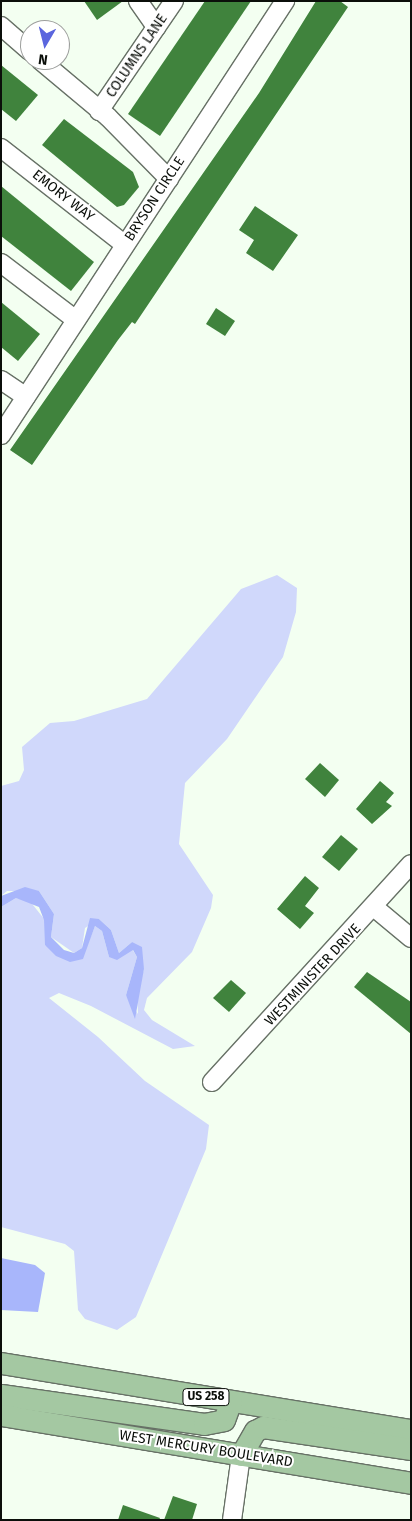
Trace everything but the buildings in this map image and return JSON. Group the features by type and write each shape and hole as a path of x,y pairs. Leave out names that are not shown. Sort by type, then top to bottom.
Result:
{"main road":[{"name":"US 258","path":"1,1363 411,1430"},
{"path":"1,1396 204,1424 224,1420 231,1401"},
{"name":"WEST MERCURY BOULEVARD","path":"1,1415 411,1483"},
{"path":"241,1455 255,1431 263,1427 411,1449"}],"street":[{"path":"138,1 156,27"},
{"name":"COLUMNS LANE","path":"99,111 174,1"},
{"name":"BRYSON CIRCLE","path":"1,435 285,1"},
{"path":"1,26 20,42"},
{"path":"52,70 99,111 169,179"},
{"name":"EMORY WAY","path":"1,148 125,245"},
{"path":"1,263 76,320"},
{"path":"1,380 26,397"},
{"name":"WESTMINISTER DRIVE","path":"212,1082 375,908 411,864"},
{"path":"375,908 411,938"},
{"path":"232,1520 241,1455"}],"shaded area":[{"path":"277,575 297,588 296,612 283,657 227,739 185,783 179,844 213,895 211,908 192,952 147,998 144,1010 152,1020 195,1046 173,1049 91,1006 59,993 49,998 98,1037 145,1081 209,1125 206,1149 136,1317 117,1330 85,1319 78,1310 74,1251 65,1244 1,1227 1,907 16,898 29,900 45,920 45,945 82,959 95,926 102,931 109,957 132,949 137,957 126,995 138,1014 137,994 144,969 132,942 119,953 111,930 99,919 85,928 82,948 74,953 51,937 54,914 39,891 7,891 1,896 1,786 19,781 24,770 22,747 50,723 74,721 147,699 241,589"}],"water":[{"path":"25,887 39,891 54,914 51,937 64,950 74,953 82,948 90,918 99,919 111,930 119,953 132,942 142,947 144,969 135,1019 126,995 137,957 133,950 117,960 109,957 102,931 95,926 83,959 70,962 56,956 45,945 44,920 39,907 16,898 1,907 1,896"},
{"path":"1,1258 35,1265 45,1273 38,1312 1,1310"}]}
